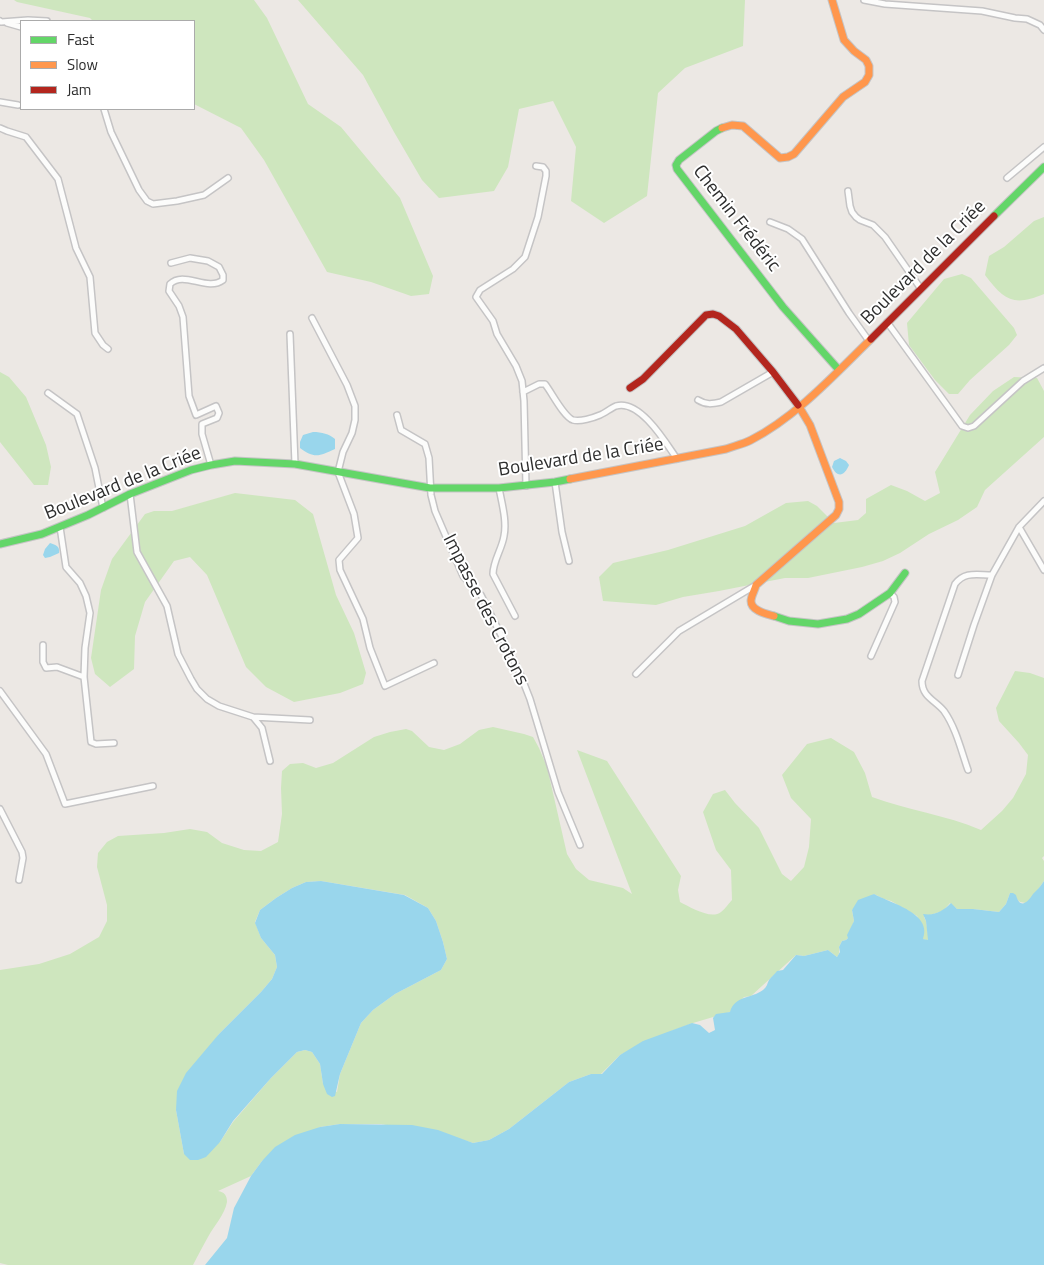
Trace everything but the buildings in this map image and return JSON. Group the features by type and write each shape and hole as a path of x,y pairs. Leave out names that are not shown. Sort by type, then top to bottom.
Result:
{"street":[{"name":"Chemin Frédéric","path":"832,0 844,40 866,60 869,66 869,75 865,82 843,97 794,154 788,157 780,158 743,126 733,124 716,131 680,159 676,165 677,169 783,307 839,370"},
{"path":"864,0 885,4 982,11 1027,19 1040,25 1044,30"},
{"path":"1,21 20,20"},
{"path":"1,21 20,27"},
{"path":"0,102 18,105"},
{"path":"104,110 111,132 139,190 147,201 153,204 204,195 228,178"},
{"path":"0,128 26,137 58,179 76,248 90,277 96,333 103,345 108,349"},
{"path":"1007,178 1043,150"},
{"path":"526,486 522,381 516,366 497,334 493,321 476,297 480,290 513,269 525,257 538,216 546,176 546,171 543,167 536,166"},
{"name":"Boulevard de la Criée","path":"0,544 42,534 103,508 130,494 211,464 235,461 295,464 430,488 499,488 556,482 677,460 726,449 749,441 769,430 800,407 869,341 1044,166"},
{"path":"848,191 850,206 856,217 873,225 885,238 921,289"},
{"path":"770,222 788,229 802,239 869,341"},
{"path":"171,263 190,258 208,261 218,268 223,275 223,280 218,284 183,280 174,281 170,284 169,291 179,306 183,317 189,396 196,415 216,406 220,413 217,418 202,424 202,434 211,464"},
{"path":"630,388 643,379 706,315 713,314 719,316 736,330 773,372 800,407 810,425 839,502 839,509 836,515 756,585 678,631 636,674"},
{"path":"312,318 355,406 355,420 352,433 343,452 338,472 354,514 358,538 340,560 340,570 362,619 370,648 385,686 434,663"},
{"path":"887,322 962,426 968,428 974,426 1023,381 1044,368"},
{"path":"290,334 295,464"},
{"path":"698,400 704,404 721,402 773,372"},
{"path":"523,392 539,384 545,384 565,414 573,420 588,420 616,406 624,405 633,408 650,422 677,460"},
{"path":"48,393 77,414 95,468 103,508"},
{"name":"Impasse des Crotons","path":"398,415 401,430 425,444 431,495 435,511 463,576 481,595 519,671 530,699 558,792 580,845"},
{"path":"556,482 562,532 569,561"},
{"path":"499,488 506,525 492,574 515,616"},
{"path":"130,494 137,552 167,606 178,654 197,689 213,703 253,717 310,720"},
{"path":"958,675 992,575 1019,527 1044,501"},
{"path":"60,527 66,567 80,582 90,613 85,648 84,677 91,742 96,744 114,743"},
{"path":"1019,527 1044,570"},
{"path":"756,585 751,601 753,607 759,611 789,621 818,624 847,619 859,614 890,593 905,573"},
{"path":"968,770 949,719 925,693 922,681 955,584 964,576 992,575"},
{"path":"871,656 895,602 894,597 890,593"},
{"path":"43,645 42,662 46,668 57,668 84,677"},
{"path":"0,690 48,757 65,804 153,786"},
{"path":"253,717 262,728 270,761"},
{"path":"0,808 22,852 23,858 19,880"}],"green space":[{"path":"14,0 254,0 267,18 308,104 341,127 400,198 433,276 429,294 411,296 371,282 327,272 264,160 241,128 195,105 195,20 92,20"},
{"path":"298,0 745,0 743,46 685,68 658,93 647,196 604,223 571,201 576,147 553,101 519,109 508,167 494,191 439,198 422,180 363,75"},
{"path":"1044,217 1044,294 1024,300 1010,299 998,290 985,275 989,256 1004,247 1034,221"},
{"path":"962,274 971,278 1014,328 1017,335 958,394 949,394 935,380 909,345 907,323 944,279"},
{"path":"0,372 9,377 26,397 46,445 51,467 48,485 34,485 0,442"},
{"path":"1014,377 1037,378 1044,391 1044,437 985,490 977,507 900,553 883,561 862,567 808,578 785,578 683,597 656,605 603,601 599,577 613,563 668,550 745,526 786,503 808,501 817,506 834,523 858,520 866,513 866,499 891,485 925,501 940,493 935,472 970,415 993,391"},
{"path":"235,493 295,500 313,514 336,595 354,633 366,673 363,684 340,693 294,702 266,687 246,667 207,575 190,557 174,561 145,602 135,636 134,669 110,687 95,674 91,658 101,590 112,559 145,514 154,511 172,511"},
{"path":"1015,671 1030,673 1044,678 1044,856 1042,858 1044,861 1044,881 1030,901 1026,903 1020,902 1010,893 1006,904 999,912 957,909 950,903 943,911 924,917 929,941 923,939 917,916 891,901 874,894 852,910 854,921 848,938 842,941 839,947 837,957 828,950 804,956 796,955 751,996 744,997 730,1012 669,1032 620,1055 601,1074 591,1074 569,1082 509,1129 489,1140 473,1143 457,1138 381,1124 340,1124 320,1127 262,1161 251,1176 218,1191 226,1196 226,1206 193,1265 8,1265 0,1263 0,970 39,964 70,954 99,937 107,921 107,905 97,867 98,853 107,842 118,836 190,829 207,832 222,843 244,850 261,851 278,842 282,814 282,771 290,764 303,763 316,768 333,763 374,737 406,729 412,731 429,747 444,750 460,744 479,730 493,727 533,737 547,767 567,854 576,869 589,880 623,888 632,894 577,750 607,761 681,876 678,890 680,902 700,912 712,915 722,911 732,900 731,870 716,850 703,812 713,794 725,790 759,828 782,874 791,881 804,867 809,847 811,819 791,798 782,775 807,744 831,738 854,752 865,773 872,797 954,820 981,830 1013,798 1026,774 1028,755 999,721 996,708","holes":["321,881 405,895 428,908 436,921 447,959 441,970 395,994 373,1010 361,1023 340,1074 337,1092 323,1084 320,1064 312,1052 305,1050 297,1052 271,1078 233,1122 220,1142 184,1154 176,1110 219,1034 261,992 272,979 277,967 275,955 261,938 255,922 260,910 292,888 306,882"]}],"water":[{"path":"319,432 335,439 335,449 313,455 300,448 303,435"},
{"path":"840,458 849,465 846,471 839,474 832,467 834,461"},
{"path":"50,543 58,547 59,553 45,558 43,555 45,549"},
{"path":"321,881 404,895 428,908 436,921 447,959 441,970 395,994 373,1010 361,1023 340,1074 335,1096 332,1097 327,1094 323,1084 320,1064 312,1052 305,1050 297,1052 233,1121 220,1142 206,1157 190,1160 184,1154 176,1110 177,1091 186,1073 219,1034 261,992 272,979 277,967 275,955 261,938 255,923 260,910 292,888 306,882"},
{"path":"1044,881 1044,1265 205,1265 227,1238 234,1208 251,1176 275,1147 295,1135 320,1127 340,1124 412,1125 438,1130 473,1143 489,1140 509,1129 569,1082 591,1074 602,1074 620,1055 643,1041 692,1023 700,1025 709,1033 715,1030 713,1018 716,1014 730,1012 739,1000 763,990 777,971 783,970 796,955 804,956 828,950 837,957 842,941 848,938 847,935 854,921 852,910 858,900 874,894 908,910 922,922 924,930 923,939 928,940 926,921 923,914 939,912 951,903 957,909 999,912 1006,904 1010,893 1016,895 1020,902 1024,903 1029,900"}],"traffic: fast":[{"path":"722,128 679,160 676,165 677,169 783,307 839,370"},
{"path":"994,216 1044,167"},
{"path":"0,544 42,534 88,515 130,494 191,470 235,461 295,464 430,488 499,488 570,479"},
{"path":"774,616 789,621 818,624 847,619 859,614 890,593 905,573"}],"traffic: slow":[{"path":"722,128 732,125 743,126 780,158 788,157 794,154 843,97 865,82 869,75 869,66 866,60 844,40 832,0"},
{"path":"570,479 726,449 751,440 799,407 871,339"},
{"path":"774,616 760,612 752,604 751,599 756,585 836,515 839,509 839,502 810,425 798,405"}],"traffic: jam":[{"path":"871,339 994,216"},
{"path":"630,388 643,379 706,315 713,314 719,316 736,329 798,405"}]}
